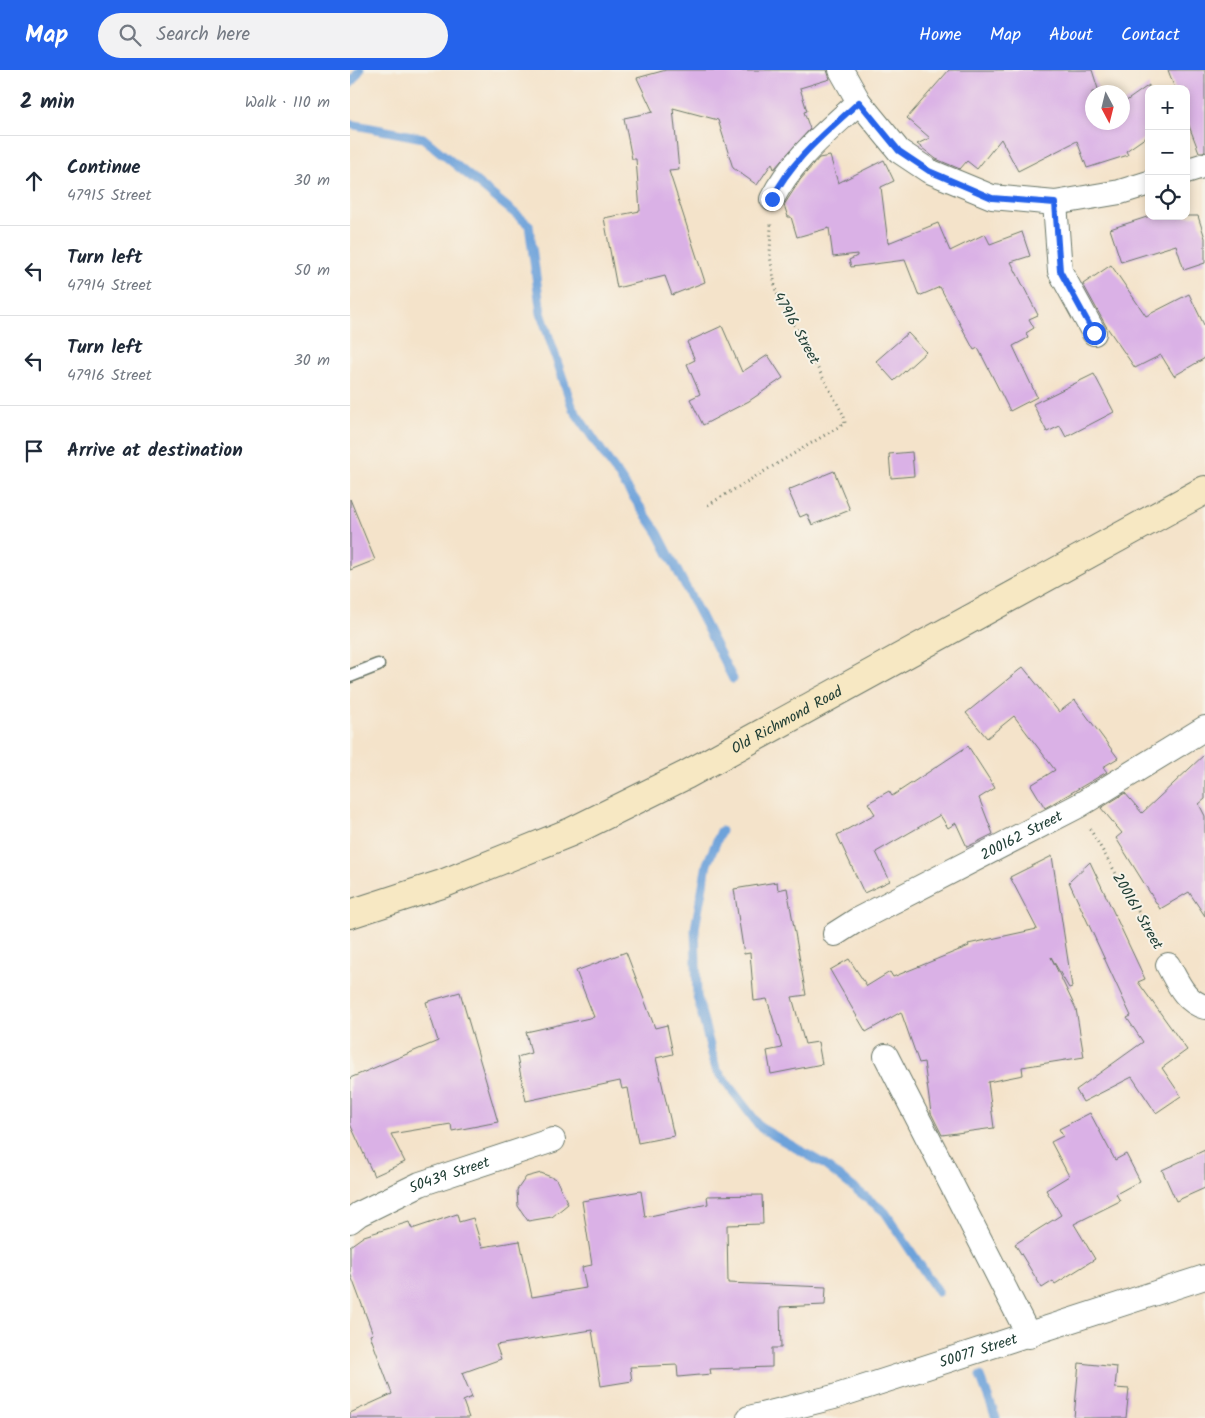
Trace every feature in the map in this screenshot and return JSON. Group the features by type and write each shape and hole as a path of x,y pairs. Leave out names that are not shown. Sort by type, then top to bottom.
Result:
{"street":[{"path":"841,70 859,102 899,151 929,171 992,198 1055,203 1120,192 1145,184"},
{"path":"772,199 789,170 798,159 859,102"},
{"path":"1190,170 1205,165"},
{"path":"1055,203 1060,271 1094,333"},
{"name":"Old Richmond Road","path":"350,914 442,884 572,832 686,775 1205,490"},
{"name":"200162 Street","path":"835,934 857,920 1078,806 1205,728"},
{"name":"200161 Street","path":"1168,965 1188,996 1197,1005 1205,1007"},
{"path":"886,1056 1029,1336"},
{"name":"50439 Street","path":"350,1221 359,1214 420,1184 553,1140"},
{"name":"50077 Street","path":"749,1418 834,1397 1029,1336 1205,1277"}],"lane":[{"path":"350,676 378,665"}],"path":[{"name":"47916 Street","path":"708,505 845,423 844,416 817,363 776,292 770,256 772,199"},
{"name":"200161 Street","path":"1078,806 1168,965"}],"building":[{"path":"666,70 827,70 830,79 800,88 807,111 804,112 810,129 774,169 772,163 757,185 733,168 718,120 673,108 679,170 669,171 705,282 672,295 665,276 617,288 604,218 640,211 636,159 632,159 624,118 653,112 637,78"},
{"path":"949,70 1092,70 1097,85 1085,85 1085,130 1130,130 1130,98 1145,88 1145,138 1126,151 1128,155 1087,168 1077,141 1018,171 1001,139 977,169 967,161 960,169 936,159 917,144 930,138 907,118"},
{"path":"1168,70 1205,70 1205,152 1199,152 1190,128 1190,85 1174,85"},
{"path":"830,156 838,183 884,160 894,181 881,187 888,243 938,223 950,251 985,234 990,244 1022,232 1030,256 1011,262 1038,315 1029,319 1034,328 1026,333 1028,338 1013,346 1037,397 1010,411 978,348 974,350 940,287 919,296 905,260 851,267 849,260 857,256 857,254 833,257 829,228 797,237 791,217 788,217 784,205 800,180 819,158"},
{"path":"1190,216 1198,216 1205,238 1205,263 1184,270 1176,245 1121,262 1110,229 1145,218 1145,220 1190,220"},
{"path":"1111,265 1146,316 1189,294 1205,327 1205,358 1174,376 1161,355 1135,368 1106,326 1083,284"},
{"path":"722,326 742,372 768,355 783,378 749,401 703,425 690,399 700,394 687,364 695,360 687,342"},
{"path":"908,333 926,352 894,381 876,361"},
{"path":"1094,374 1114,412 1066,437 1060,426 1047,432 1033,404"},
{"path":"912,452 914,476 891,478 889,454"},
{"path":"834,471 850,510 812,525 807,514 800,517 788,490"},
{"path":"350,499 375,560 350,570"},
{"path":"1023,667 1059,712 1075,700 1118,758 1103,767 1107,772 1045,808 1031,785 1055,770 1014,716 987,738 966,713"},
{"path":"968,746 995,788 979,798 993,834 967,847 956,823 948,828 940,815 876,852 890,881 864,893 837,835 875,814 868,803 889,791 892,796"},
{"path":"1205,754 1205,799 1199,804 1205,816 1205,916 1189,892 1160,909 1116,838 1122,833 1101,808 1125,793 1142,813"},
{"path":"1052,856 1072,987 1069,988 1051,957 1076,1009 1084,1057 1022,1067 1023,1075 988,1082 994,1128 942,1135 931,1113 924,1062 919,1063 901,1012 866,1032 830,970 849,959 867,986 890,972 893,977 969,946 968,944 1037,929 1010,877"},
{"path":"1090,862 1145,979 1138,982 1187,1050 1162,1068 1181,1096 1156,1113 1132,1077 1083,1102 1076,1090 1143,1042 1127,1018 1131,1016 1069,882"},
{"path":"777,882 778,890 787,888 806,995 792,997 805,1044 818,1042 822,1064 771,1074 767,1051 782,1048 767,999 754,1001 750,953 744,954 734,889"},
{"path":"626,952 655,1028 667,1025 673,1054 656,1058 674,1136 638,1143 628,1088 622,1089 620,1081 526,1101 517,1057 531,1053 526,1032 594,1017 576,971"},
{"path":"460,992 498,1122 452,1131 451,1124 391,1134 405,1162 374,1176 350,1124 350,1078 438,1041 426,1002"},
{"path":"1090,1113 1115,1160 1126,1154 1140,1181 1116,1194 1120,1201 1074,1224 1095,1259 1055,1284 1053,1281 1042,1288 1015,1244 1061,1215 1046,1190 1069,1176 1051,1142 1063,1136 1059,1129"},
{"path":"1205,1150 1205,1188 1176,1201 1162,1170"},
{"path":"541,1173 556,1179 568,1204 552,1217 528,1221 518,1206 517,1190 526,1177"},
{"path":"641,1191 645,1217 708,1204 707,1196 762,1195 763,1224 727,1225 728,1283 826,1287 825,1305 780,1307 781,1348 772,1348 772,1367 710,1369 711,1374 678,1377 677,1365 630,1367 632,1381 601,1386 592,1330 496,1345 501,1359 462,1373 472,1397 463,1401 469,1418 350,1418 350,1413 392,1394 370,1335 373,1334 350,1273 350,1246 364,1236 409,1222 412,1229 457,1214 459,1222 473,1218 482,1247 520,1241 532,1297 586,1288 582,1267 592,1265 582,1201"},
{"path":"1079,1363 1117,1367 1115,1388 1129,1389 1126,1418 1074,1418"}],"waterway":[{"path":"350,84 360,70"},
{"path":"350,124 423,138 529,225 541,313 573,409 658,533 733,679"},
{"path":"721,831 707,864 695,928 697,996 716,1069 761,1128 822,1163 885,1212 938,1292"},
{"path":"980,1376 996,1418"}],"route":[{"path":"772,199 789,170 798,159 859,102 899,151 929,171 992,198 1055,203 1060,271 1094,333"}]}
